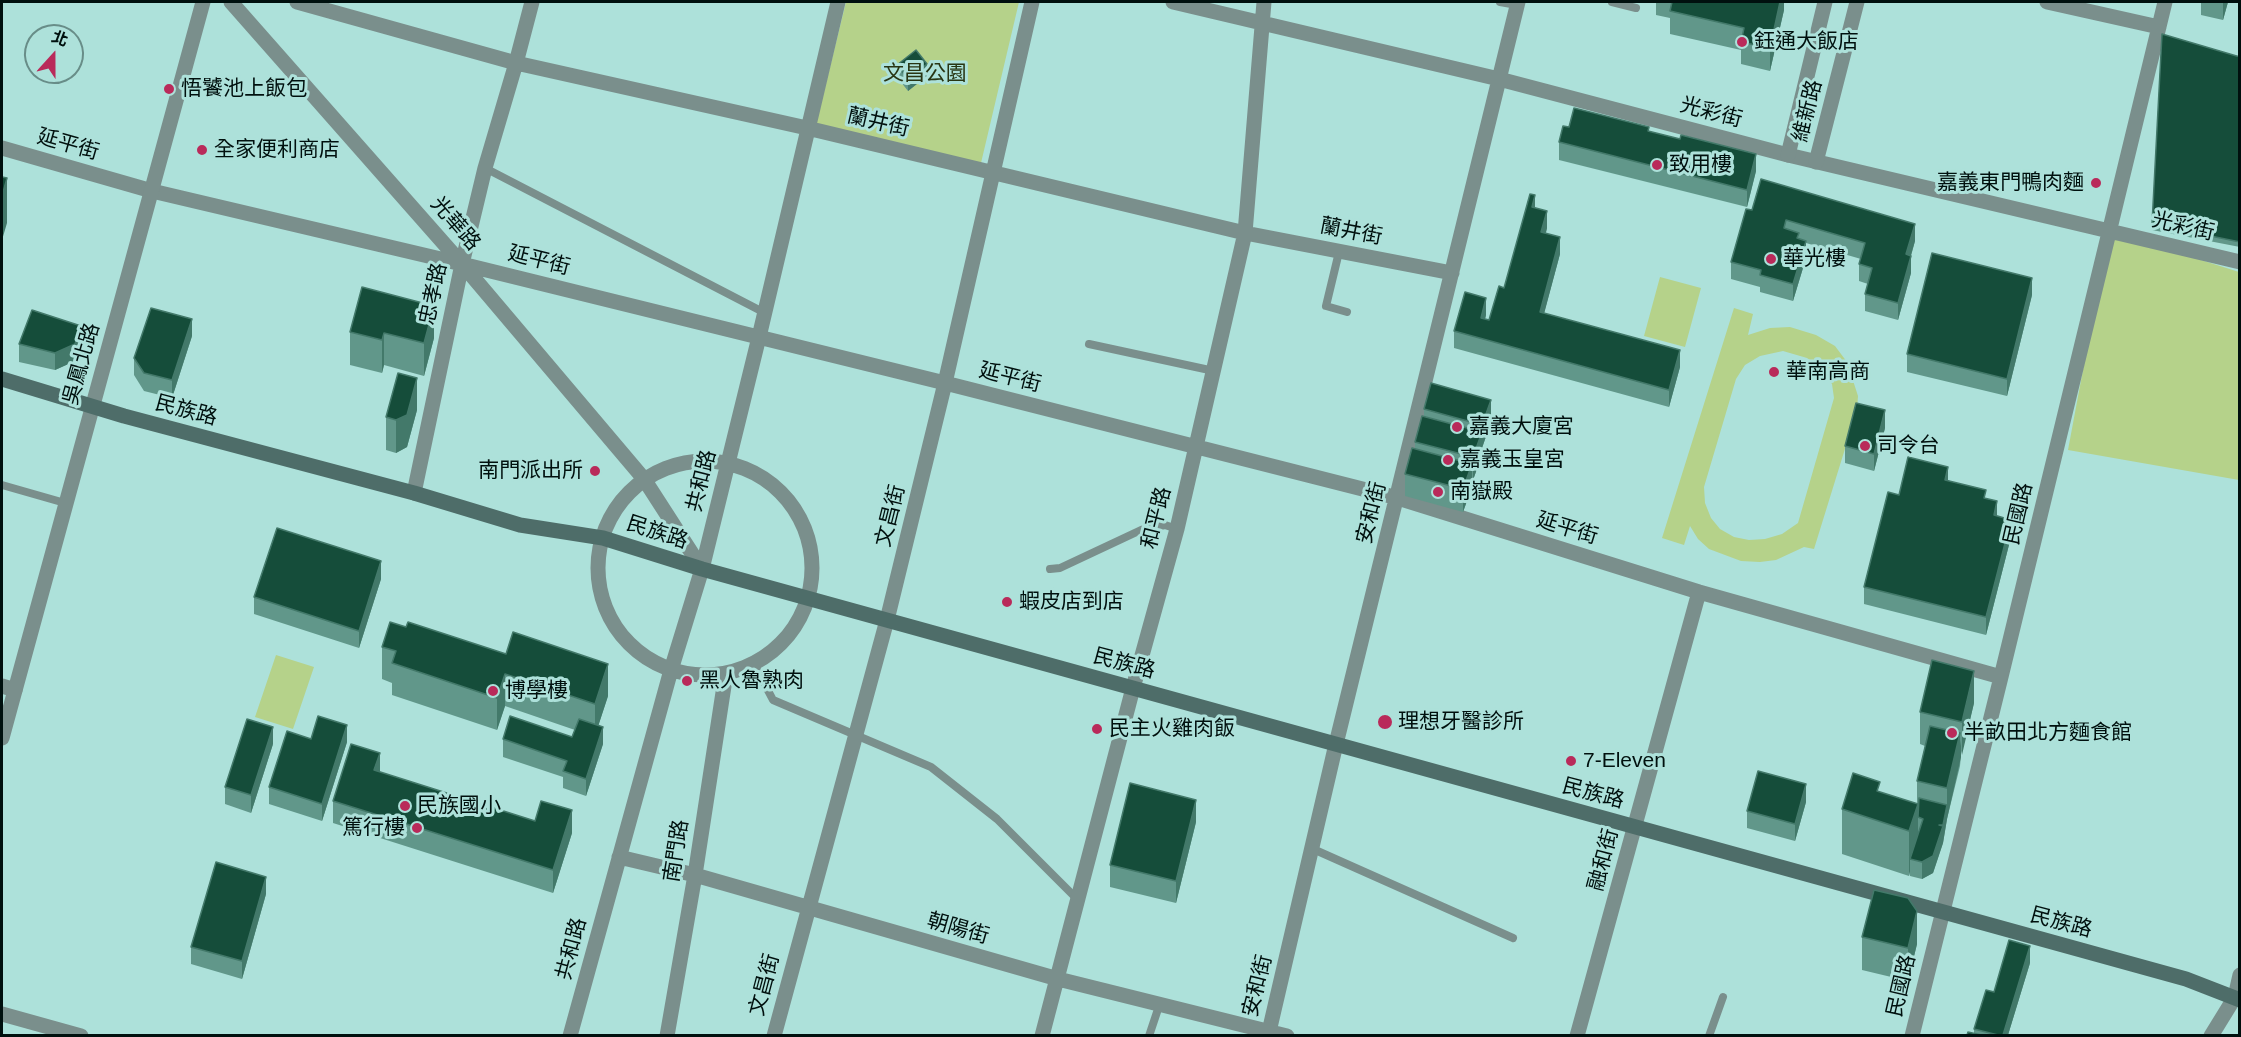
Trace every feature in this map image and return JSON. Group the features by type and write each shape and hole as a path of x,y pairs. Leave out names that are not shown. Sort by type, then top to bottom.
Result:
{"main road":[{"name":"民族路","path":"2,379 92,406 414,493 520,525 603,538 702,569 2186,979 2238,996"}],"street":[{"name":"吳鳳北路","path":"2,738 8,688 65,503 203,2"},
{"name":"光華路","path":"231,2 462,264 644,479 702,569"},
{"name":"蘭井街","path":"297,2 516,63 807,128 1245,233 1452,273"},
{"name":"忠孝路","path":"414,493 462,264 485,168 532,2"},
{"name":"共和路","path":"570,1035 671,670 702,569 765,313 837,2"},
{"name":"文昌街","path":"774,1035 887,620 945,382 1032,2"},
{"name":"光彩街","path":"1173,2 1263,21 1499,79 1816,162 2240,262"},
{"name":"和平路","path":"1042,1035 1177,529 1245,233 1264,2"},
{"name":"維新路","path":"1788,155 1825,2"},
{"name":"維新路","path":"1816,162 1857,2"},
{"path":"2048,2 2158,27"},
{"name":"民國路","path":"1912,1035 2165,2"},
{"name":"安和街","path":"1268,1033 1336,744 1518,3"},
{"name":"延平街","path":"2,147 152,191 945,382 1398,498 1699,592 2001,678"},
{"path":"699,461 728,463 759,475 785,496 804,525 812,558 806,598 799,621 780,645 754,664 726,673 699,675 671,670 641,654 618,630 603,600 597,567 603,538 612,513 626,495 644,479 670,466 699,461"},
{"name":"融和街","path":"1577,1035 1699,592"},
{"name":"南門路","path":"667,1035 695,875 726,673"},
{"name":"朝陽街","path":"619,857 695,875 807,909 1058,979 1268,1033 1287,1035"},
{"path":"2211,1035 2238,996 2240,975"},
{"path":"2,1014 81,1035"}],"lane":[{"path":"1500,2 1518,3"},
{"path":"1612,2 1636,8"},
{"path":"485,168 765,313"},
{"path":"1339,252 1326,306 1347,312"},
{"path":"1089,344 1214,371"},
{"path":"2,486 65,503"},
{"path":"1050,569 1060,568 1141,530 1165,525 1177,529"},
{"path":"754,664 773,700 931,767 997,819 1078,900"},
{"path":"1313,849 1513,938"},
{"path":"1708,1035 1723,997"},
{"path":"1149,1035 1160,1004"}],"green space":[{"name":"文昌公園","path":"846,2 1019,2 981,163 816,124"},
{"path":"2109,231 2239,272 2239,480 2068,450"},
{"path":"1660,277 1701,288 1685,347 1644,336"},
{"path":"1734,308 1753,314 1748,335 1770,328 1790,327 1816,335 1835,346 1847,362 1858,396 1857,410 1814,549 1804,547 1776,560 1741,561 1709,549 1698,539 1690,526 1684,545 1662,538","holes":["1783,351 1807,358 1820,367 1832,384 1834,398 1798,523 1782,534 1765,539 1749,540 1734,537 1720,529 1711,518 1705,503 1704,487 1736,379 1745,365 1760,356"]},
{"path":"276,655 314,667 293,729 255,717"}],"building":[{"path":"1672,2 1780,2 1770,48 1741,42 1744,28 1670,11"},
{"path":"2162,34 2240,57 2240,242 2152,224"},
{"path":"916,50 927,64 908,79 897,65"},
{"path":"1574,108 1649,127 1648,131 1680,139 1681,135 1756,154 1747,190 1559,142 1563,126 1569,127"},
{"path":"2,177 7,178 2,196"},
{"name":"華光樓","path":"1761,179 1915,224 1906,254 1911,256 1898,303 1865,294 1872,268 1859,264 1865,243 1786,220 1784,228 1799,233 1797,238 1806,241 1793,284 1760,275 1761,270 1731,262 1746,209 1752,210"},
{"path":"1530,194 1535,195 1532,207 1547,211 1541,232 1560,237 1540,312 1680,350 1669,390 1454,331 1465,292 1486,298 1481,318 1489,320 1499,286 1504,288"},
{"path":"1932,253 2032,278 2007,379 1907,354"},
{"path":"362,287 434,306 424,343 384,333 382,340 350,332"},
{"path":"151,308 192,319 172,380 144,373 134,358"},
{"path":"32,310 81,326 75,344 55,353 19,344"},
{"path":"398,373 417,378 407,415 396,420 386,417"},
{"path":"1431,383 1491,400 1482,425 1424,409"},
{"path":"1856,403 1885,410 1874,454 1845,446"},
{"path":"1422,416 1482,432 1473,457 1415,442"},
{"path":"1412,448 1472,464 1463,489 1405,474"},
{"path":"1908,457 1948,467 1945,480 1986,490 1984,498 1997,501 1994,515 2011,520 1986,617 1864,587 1888,492 1899,495"},
{"path":"277,528 381,561 359,631 254,597"},
{"path":"390,622 406,627 408,622 506,654 513,632 608,664 595,704 505,674 497,698 392,663 396,651 382,647"},
{"path":"1932,660 1974,671 1962,722 1920,712"},
{"path":"318,716 347,725 322,804 269,787 287,731 311,739"},
{"path":"510,716 572,737 579,719 603,727 586,779 563,771 567,761 503,739"},
{"path":"247,719 273,727 251,795 225,787"},
{"path":"1930,726 1960,733 1947,788 1917,781"},
{"path":"351,744 380,753 374,770 535,821 541,801 572,810 553,870 333,801"},
{"path":"1758,771 1806,784 1795,824 1747,811"},
{"path":"1853,773 1880,782 1877,791 1918,804 1909,831 1842,809"},
{"path":"1130,783 1196,800 1176,881 1110,865"},
{"path":"1919,798 1947,805 1943,825 1939,825 1943,826 1933,856 1922,862 1910,859 1923,819 1918,817"},
{"path":"216,862 266,877 242,961 191,947"},
{"path":"1874,890 1908,898 1917,911 1908,948 1862,937"},
{"path":"2009,940 2030,946 2003,1035 1974,1029 1986,990 1994,992"}],"place":[{"name":"鈺通大飯店","path":"1742,42"},
{"name":"悟饕池上飯包","path":"169,89"},
{"name":"全家便利商店","path":"202,150"},
{"name":"致用樓","path":"1657,165"},
{"name":"嘉義東門鴨肉麵","path":"2096,183"},
{"name":"華光樓","path":"1771,259"},
{"name":"華南高商","path":"1774,372"},
{"name":"嘉義大廈宮","path":"1457,427"},
{"name":"司令台","path":"1865,446"},
{"name":"嘉義玉皇宮","path":"1448,460"},
{"name":"南門派出所","path":"595,471"},
{"name":"南嶽殿","path":"1438,492"},
{"name":"蝦皮店到店","path":"1007,602"},
{"name":"黑人魯熟肉","path":"687,681"},
{"name":"博學樓","path":"493,691"},
{"name":"理想牙醫診所","path":"1385,722"},
{"name":"民主火雞肉飯","path":"1097,729"},
{"name":"半畝田北方麵食館","path":"1952,733"},
{"name":"7-Eleven","path":"1571,761"},
{"name":"民族國小","path":"405,806"},
{"name":"篤行樓","path":"417,828"}]}
